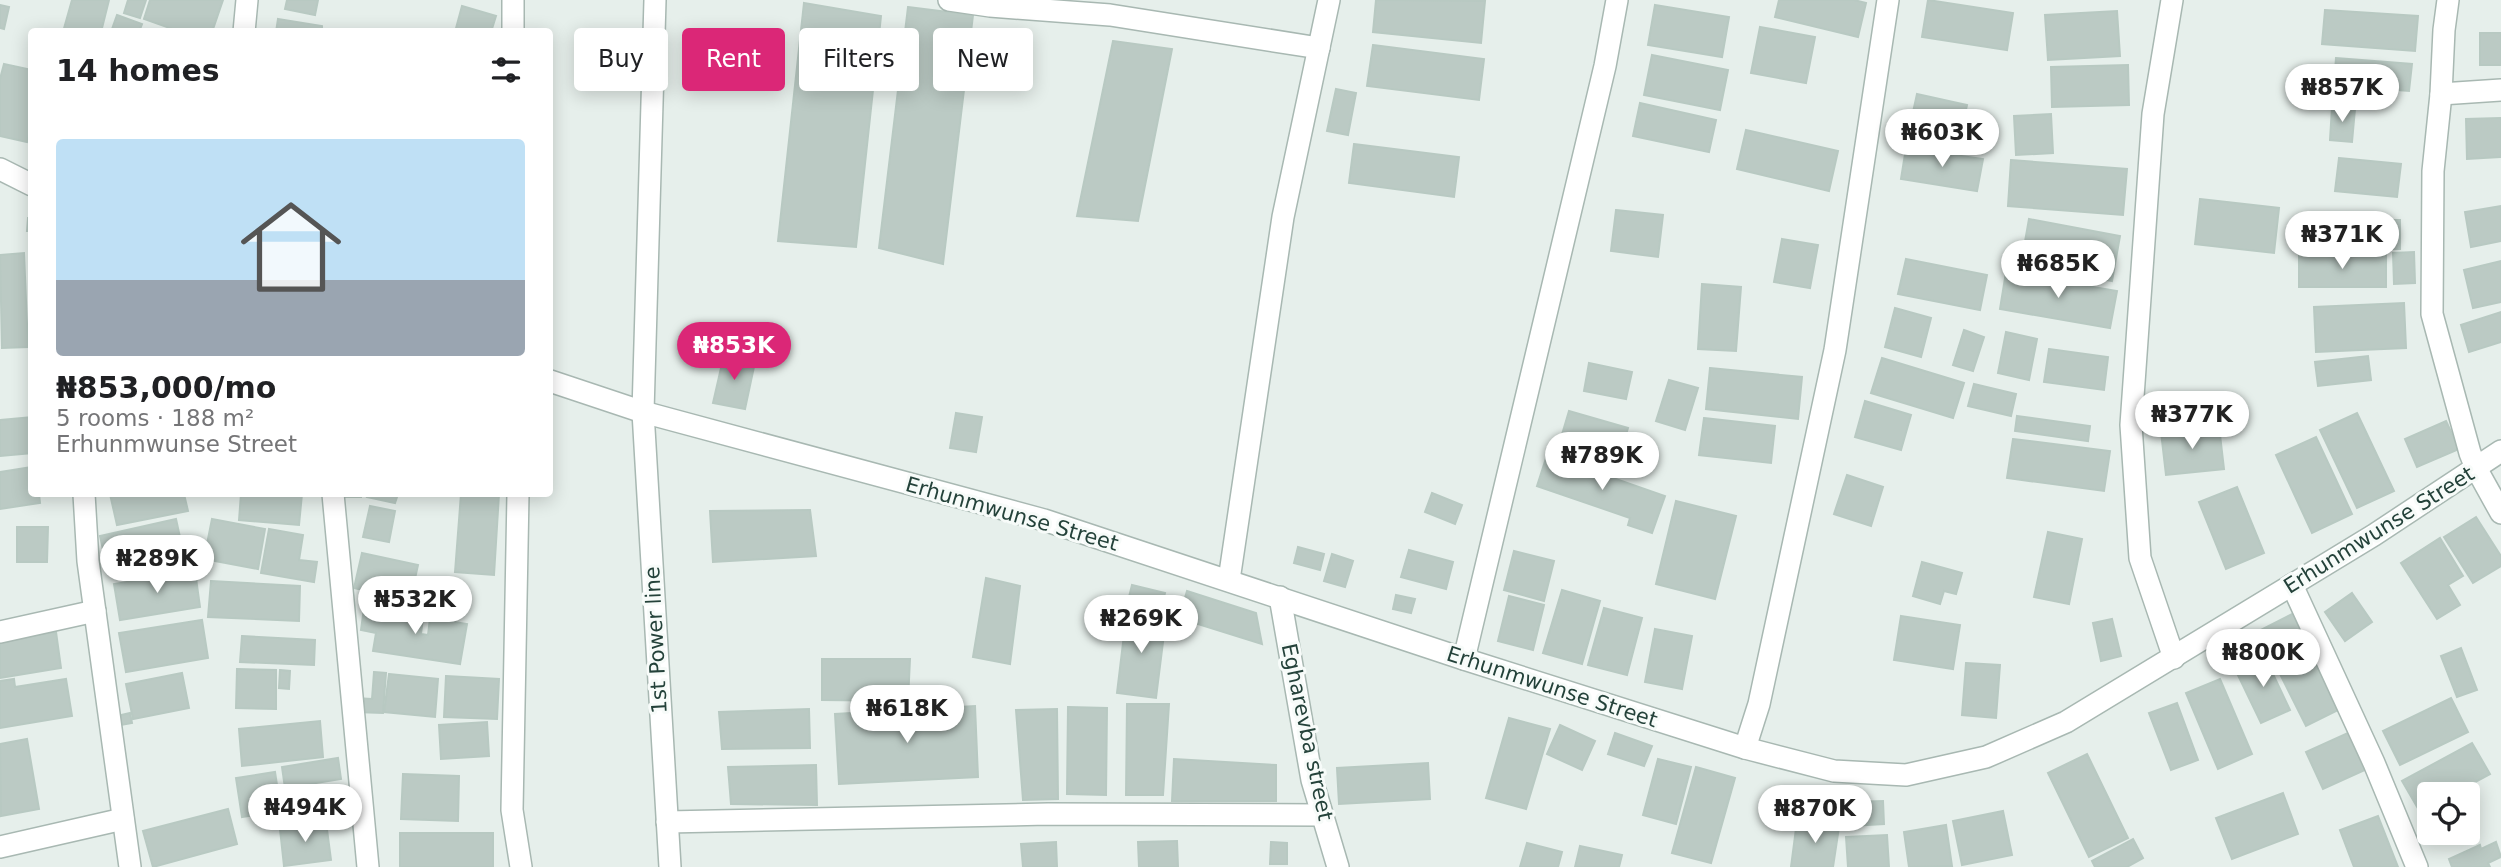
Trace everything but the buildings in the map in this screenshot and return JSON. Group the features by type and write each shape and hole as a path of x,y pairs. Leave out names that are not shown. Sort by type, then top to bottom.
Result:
{"street":[{"path":"244,28 247,0"},
{"path":"513,0 513,28"},
{"name":"1st Power line","path":"655,0 643,412 670,867"},
{"path":"950,0 990,6 1110,15 1319,48"},
{"path":"1230,580 1283,216 1329,0"},
{"path":"1464,659 1605,66 1617,0"},
{"path":"1745,748 1759,704 1835,350 1888,0"},
{"path":"2172,0 2153,114 2132,425 2140,558 2174,658"},
{"path":"2448,0 2433,171 2432,314 2476,468 2501,513"},
{"path":"2441,94 2501,90"},
{"path":"0,169 28,183"},
{"name":"Erhunmwunse Street","path":"553,382 643,412 1044,520 1464,659 1745,748 1834,771 1906,775 1986,757 2066,722 2292,585 2501,451"},
{"path":"84,497 94,611 130,867"},
{"path":"333,497 368,867"},
{"path":"518,497 512,810 521,867"},
{"path":"2292,585 2374,763 2417,867"},
{"name":"Egharevba street","path":"1280,597 1312,780 1338,867"},
{"path":"0,632 94,611"},
{"path":"667,822 1048,814 1321,815"},
{"path":"0,847 122,819"}]}
